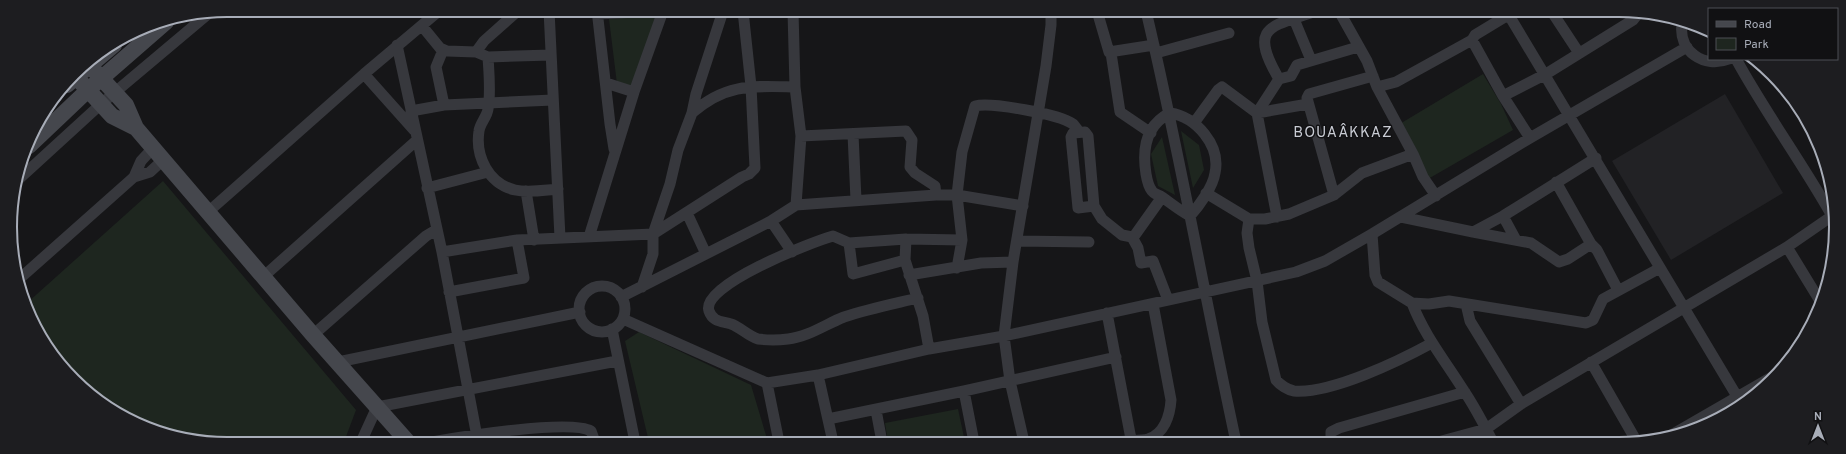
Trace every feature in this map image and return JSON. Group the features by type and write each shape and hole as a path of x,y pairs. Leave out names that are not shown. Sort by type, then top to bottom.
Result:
{"street":[{"path":"208,212 397,45 432,17"},
{"path":"476,52 484,42 511,17"},
{"path":"549,17 560,238"},
{"path":"599,17 610,124 615,151"},
{"path":"589,237 634,92 661,17"},
{"path":"642,287 653,254 653,234 670,184 678,150 692,113 696,94 720,17"},
{"path":"442,252 517,240 653,234 754,170 751,86 744,17"},
{"path":"793,17 795,87 801,136 796,205"},
{"path":"1023,437 1010,381 1004,336 1013,262 1018,241 1039,112 1051,17"},
{"path":"1099,17 1108,51 1111,53 1120,112 1150,133"},
{"path":"1147,17 1170,113 1204,292 1235,437"},
{"path":"1279,79 1265,51 1263,42 1265,35 1274,26 1300,17"},
{"path":"1342,17 1373,76 1376,87 1413,154 1423,177 1436,196"},
{"path":"1376,87 1396,82 1472,40 1475,35 1504,17"},
{"path":"1512,17 1660,268 1740,399"},
{"path":"1555,17 1578,53"},
{"path":"1503,96 1546,74 1635,17"},
{"path":"23,176 101,104 202,19"},
{"path":"1294,19 1311,60"},
{"path":"422,26 443,50 476,52 488,57 551,55"},
{"path":"1682,27 1682,37 1687,47 1697,57 1707,61 1717,62 1725,60"},
{"path":"38,137 88,90 159,28"},
{"path":"1111,53 1155,49 1229,33"},
{"path":"1472,40 1503,96 1530,138"},
{"path":"397,45 442,252 478,437"},
{"path":"1257,113 1279,79 1291,76 1297,65 1358,47"},
{"path":"623,319 766,383 818,375 929,349 1004,336 1310,268 1401,217 1530,138 1687,47"},
{"path":"443,50 436,67 444,105"},
{"path":"488,57 489,102 486,116 481,124 479,132 480,155 488,172 494,179 507,186 526,191 558,189"},
{"path":"1737,60 1752,89 1806,170 1828,209"},
{"path":"91,67 126,105 136,128 313,335 404,437"},
{"path":"364,74 416,136"},
{"path":"1334,195 1307,98 1309,94 1373,76"},
{"path":"76,82 88,90 112,116 136,128"},
{"path":"606,83 634,92"},
{"path":"692,113 719,94 751,86 795,87"},
{"path":"1194,123 1218,90 1222,88 1257,113 1277,217"},
{"path":"411,111 444,105 553,100"},
{"path":"1257,113 1308,104"},
{"path":"957,268 962,240 957,195 962,152 975,106 1039,112 1073,125 1079,132"},
{"path":"1170,113 1179,115 1194,123 1205,134 1211,144 1214,158 1216,173 1206,193 1190,216 1175,208 1162,197 1152,192 1148,184 1143,158 1144,148 1150,133 1161,118 1170,113"},
{"path":"801,136 853,134 898,130 908,133 913,144 910,167 915,173 935,186 936,195"},
{"path":"1094,206 1078,208 1071,137 1073,133 1085,132 1088,136 1094,206 1102,219 1122,235 1132,237"},
{"path":"853,134 856,200"},
{"path":"263,277 416,136"},
{"path":"23,276 134,176 141,161 158,154"},
{"path":"134,176 150,172 158,154"},
{"path":"1206,193 1249,219 1256,220 1277,217 1289,214 1334,195 1362,173 1413,154"},
{"path":"1473,232 1503,216 1596,158"},
{"path":"427,188 488,172"},
{"path":"1556,182 1590,244 1597,250 1618,290"},
{"path":"526,191 534,240"},
{"path":"621,296 642,287 772,221 796,205 936,195 957,195 1023,206"},
{"path":"1132,237 1162,197"},
{"path":"687,213 706,254"},
{"path":"1503,216 1516,240"},
{"path":"1401,217 1516,240 1537,246 1559,262 1568,259 1590,244"},
{"path":"1466,437 1486,429 1521,404 1787,247 1829,217"},
{"path":"1249,219 1247,233 1257,281 1262,322 1276,380 1280,385 1293,391 1322,388 1359,377 1386,366 1432,343"},
{"path":"772,221 792,252"},
{"path":"313,335 426,236 436,230"},
{"path":"1372,234 1375,275 1378,282 1412,303 1429,304 1449,301 1586,324 1593,320 1603,299 1660,268"},
{"path":"918,298 845,317 810,333 789,339 757,338 731,323 722,323 709,311 709,303 717,292 766,262 833,236 849,243 906,239 962,240"},
{"path":"1132,237 1138,248 1141,263 1153,260 1168,300"},
{"path":"906,239 905,260 918,298 929,349"},
{"path":"449,292 524,278 517,240"},
{"path":"1018,241 1089,242"},
{"path":"849,243 853,274 905,260"},
{"path":"1787,247 1817,297"},
{"path":"909,275 981,263 1013,262"},
{"path":"596,287 610,288 621,296 625,306 623,319 612,329 602,332 592,329 584,322 580,312 580,303 585,295 596,287"},
{"path":"1412,303 1417,317 1432,343 1465,392 1490,437"},
{"path":"1150,437 1160,431 1166,422 1171,408 1171,400 1153,304"},
{"path":"1466,304 1470,321 1521,404"},
{"path":"338,362 458,339 580,312"},
{"path":"1107,313 1130,437"},
{"path":"612,329 617,361 634,437"},
{"path":"828,419 876,410 1116,357"},
{"path":"377,407 468,388 617,361"},
{"path":"1591,362 1634,437"},
{"path":"818,375 832,437"},
{"path":"766,383 778,437"},
{"path":"964,391 973,437"},
{"path":"1331,437 1331,432 1339,428 1465,392"},
{"path":"1697,422 1736,402"},
{"path":"363,437 377,407"},
{"path":"876,410 881,437"},
{"path":"487,437 578,427 586,428 591,431 593,437"}],"shaded area":[{"path":"1725,94 1783,193 1671,260 1612,161"}],"green space":[{"path":"657,17 631,88 617,84 609,19"},
{"path":"1483,74 1501,104 1513,130 1428,179 1398,125"},
{"path":"1181,131 1199,145 1204,170 1193,188"},
{"path":"1162,137 1175,195 1158,186 1151,154"},
{"path":"163,181 356,410 346,437 213,437 173,430 147,421 110,402 89,385 69,365 52,344 30,300"},
{"path":"639,332 751,385 767,437 648,437 625,341"},
{"path":"958,409 964,437 887,437 885,423"}],"district":[{"name":"BOUAÂKKAZ","path":"1343,132"}]}
